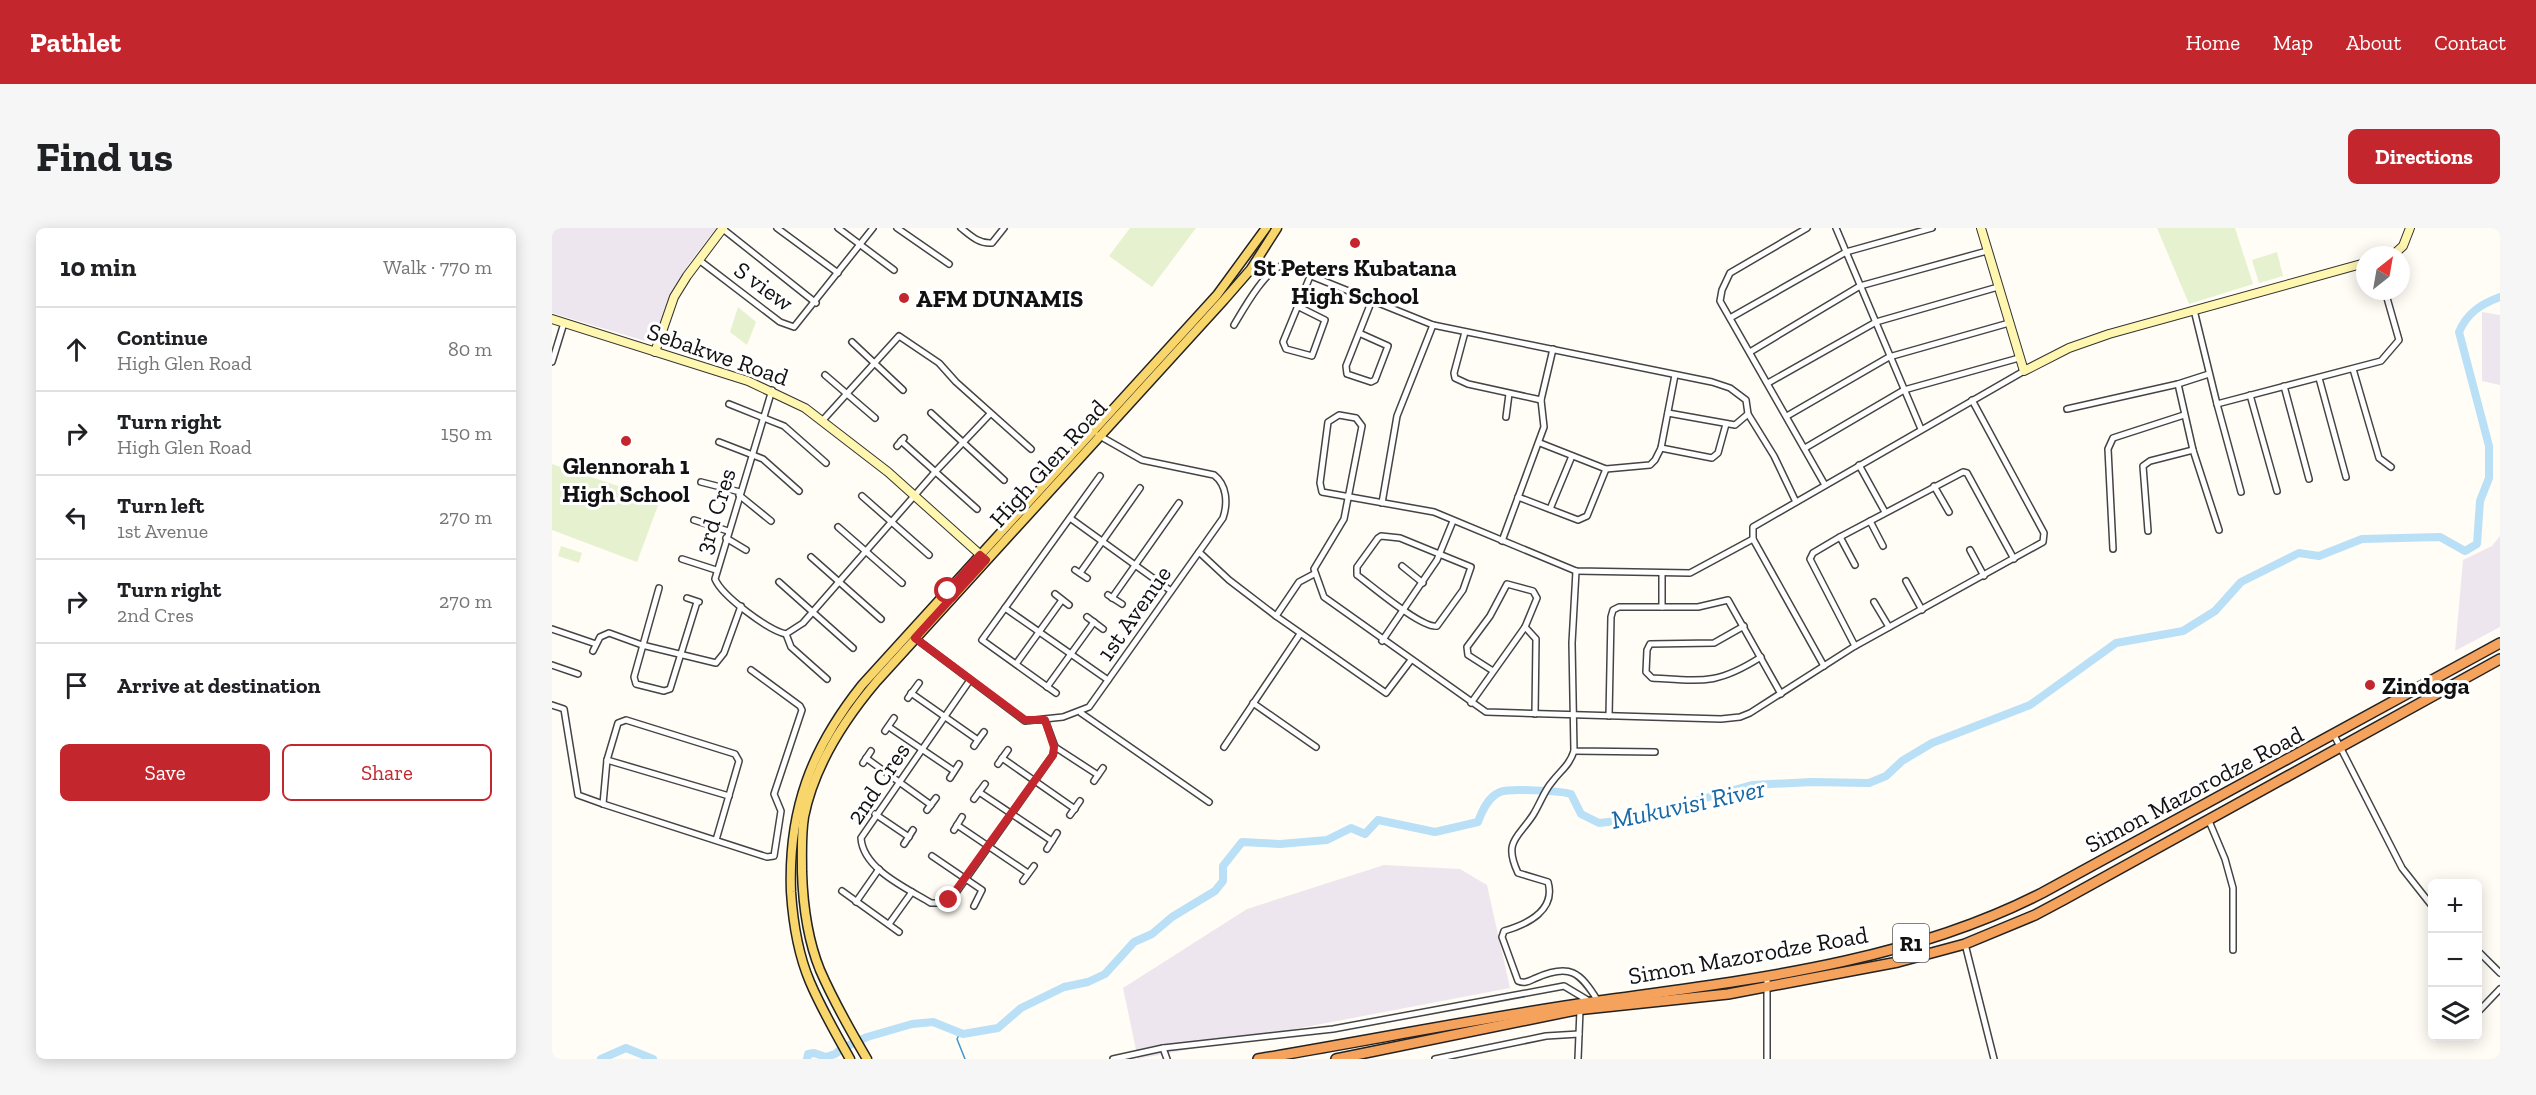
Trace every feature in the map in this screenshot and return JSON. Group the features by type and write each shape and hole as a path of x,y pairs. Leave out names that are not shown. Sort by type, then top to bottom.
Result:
{"highway":[{"name":"Simon Mazorodze Road","path":"1258,1059 1594,1001 1767,976 1904,945 1993,917 2042,893 2500,643"},
{"name":"Simon Mazorodze Road","path":"1336,1059 1580,1010 1664,1002 1766,987 1898,962 1965,944 2035,915 2500,659"}],"main road":[{"name":"High Glen Road","path":"850,1059 809,981 794,928 790,870 800,797 822,744 853,696 983,558 1096,433 1217,295 1266,228"},
{"name":"High Glen Road","path":"1096,433 1224,300 1251,269 1276,228"},
{"name":"High Glen Road","path":"867,1059 820,969 806,923 802,900 805,815 815,781 842,727 863,697 983,558"}],"street":[{"path":"655,352 674,297 723,228 816,303"},
{"path":"777,228 838,273"},
{"path":"838,228 894,270"},
{"name":"S view","path":"699,260 790,327 798,326 873,228"},
{"path":"897,228 949,264"},
{"path":"961,228 982,243 992,243 1004,228"},
{"path":"1807,228 1730,273 1722,290 1720,301 1825,485"},
{"path":"1836,228 1921,429"},
{"path":"1730,318 1846,252 1932,228"},
{"path":"1981,228 2024,371"},
{"path":"2403,246 2410,228"},
{"path":"1750,352 1860,286 1987,251"},
{"path":"1824,666 1753,539 1752,530 1755,524 1972,400 2069,348 2109,334 2356,265"},
{"path":"1234,326 1277,266 1289,266 1433,325 1730,388 1746,400 1748,414 1774,456 1796,502"},
{"path":"1297,306 1325,320 1312,356 1302,356 1284,346 1297,306 1311,274"},
{"path":"1768,383 1876,322 1998,287"},
{"path":"1359,333 1388,346 1375,381 1371,382 1347,374 1346,370 1359,333 1372,300"},
{"path":"2217,404 2381,361 2399,340 2388,300"},
{"path":"2194,310 2241,492"},
{"name":"Sebakwe Road","path":"552,319 772,390 823,420 915,495 983,558"},
{"path":"1787,416 1889,357 2009,322"},
{"path":"552,362 564,323"},
{"path":"1382,503 1396,416 1433,325"},
{"path":"1465,332 1454,373 1455,378 1468,384 1542,400"},
{"path":"552,333 560,335"},
{"path":"823,420 899,336 939,363 990,414 1031,449"},
{"path":"852,342 903,390"},
{"path":"1502,541 1540,443 1545,418 1542,400 1552,349"},
{"path":"1805,448 1904,390 2019,358"},
{"path":"2353,369 2379,459 2391,467"},
{"path":"2067,409 2178,384 2210,374"},
{"path":"825,375 875,418"},
{"path":"1540,443 1606,469 1650,465 1660,448 1675,375"},
{"path":"2319,378 2346,477"},
{"path":"2178,384 2193,450 2219,530"},
{"path":"2284,386 2309,479"},
{"name":"3rd Cres","path":"772,390 716,570 717,584 741,606 771,629 786,634"},
{"path":"1506,417 1509,394"},
{"path":"2250,395 2277,491"},
{"path":"1753,539 1697,571 1662,573 1576,571 1426,510 1349,498 1320,490 1328,422 1339,415 1356,418 1362,426 1349,498 1344,519 1315,566 1314,574 1324,597 1383,641 1471,703 1494,714 1740,717 1781,694 1855,646 2041,545 2044,533 1972,400"},
{"path":"729,404 784,426 826,463"},
{"path":"1668,413 1726,424 1738,424 1748,414"},
{"path":"931,414 1004,480"},
{"path":"827,679 791,647 786,634 797,629 813,612 936,471 990,414"},
{"path":"2113,549 2108,449 2113,438 2184,416"},
{"path":"1660,448 1712,458 1718,453 1726,424"},
{"name":"1st Avenue","path":"1081,712 1089,707 1226,511 1225,490 1218,478 1210,474 1142,460 1096,433"},
{"path":"719,442 763,459 799,491"},
{"path":"901,442 977,509"},
{"path":"2148,531 2143,466 2150,461 2193,450"},
{"path":"1550,508 1572,456"},
{"path":"1859,465 1885,513"},
{"path":"1518,497 1578,520 1582,519 1587,516 1606,469"},
{"path":"1855,646 1810,559 1813,553 1840,537 1960,472 1966,473 2014,559"},
{"path":"1056,693 982,640 1100,476"},
{"path":"701,482 739,494 771,521"},
{"path":"1934,486 1949,512"},
{"path":"1087,578 1077,572 1103,541 1140,488"},
{"path":"862,496 929,555"},
{"path":"1122,604 1110,596 1136,565 1179,503"},
{"path":"1070,518 1171,591"},
{"path":"694,520 728,531"},
{"path":"1383,641 1440,554 1453,521"},
{"path":"1870,521 1883,546"},
{"path":"838,527 902,583"},
{"path":"1382,536 1400,538 1440,554 1471,567 1463,590 1439,624 1434,627 1405,610 1357,575 1357,567 1378,538 1382,536"},
{"path":"1840,537 1855,565"},
{"path":"726,538 746,550"},
{"path":"1970,550 1984,576"},
{"path":"1199,552 1229,580 1276,616 1386,693 1411,660"},
{"path":"811,557 881,619"},
{"path":"682,559 716,570"},
{"path":"1402,566 1423,583"},
{"path":"1576,571 1572,716 1574,751 1567,767 1552,782 1532,817 1515,838 1511,853 1518,873 1548,882 1551,892 1543,912 1519,926 1504,931 1502,937 1518,981 1526,982 1541,976 1571,971 1578,974 1594,1001"},
{"path":"1662,573 1662,607"},
{"path":"1276,616 1299,582 1314,574"},
{"path":"1906,581 1922,610"},
{"path":"779,582 853,648"},
{"path":"1471,703 1525,627 1537,598 1536,594 1509,583 1490,616 1467,647 1468,655 1493,671"},
{"path":"659,588 633,680 636,684 664,691 670,689 698,602 687,598"},
{"path":"1055,594 1069,605"},
{"path":"1609,716 1613,610 1619,607 1698,606 1726,599 1744,626 1781,694"},
{"path":"1016,664 1062,600"},
{"path":"1874,602 1889,627"},
{"path":"593,651 604,634 609,633 642,645 716,663 724,653 741,606"},
{"path":"1005,608 1108,680"},
{"path":"1087,617 1103,629"},
{"path":"1047,687 1094,622"},
{"path":"1744,626 1714,643 1650,644 1647,650 1646,672 1652,678 1716,679 1732,674 1761,657"},
{"path":"1525,627 1536,639 1535,714"},
{"path":"552,629 596,644"},
{"path":"1224,747 1300,634"},
{"path":"915,638 1025,720 1045,720 1081,712 1209,802"},
{"path":"552,665 578,674"},
{"path":"552,705 566,712 567,741 574,760 578,795 766,856 774,856 781,811 774,794 802,710 800,706 751,670"},
{"name":"2nd Cres","path":"970,680 864,830 861,848 879,869 912,892 937,903 953,897 1053,755 1054,747"},
{"path":"919,683 910,695 945,716 978,740"},
{"path":"1253,703 1316,747"},
{"path":"894,718 887,729 954,771"},
{"path":"603,804 607,760 618,723 626,720 735,754 739,761 716,840"},
{"path":"1045,720 1054,747 1098,775"},
{"path":"974,746 984,732"},
{"path":"2334,735 2402,868 2428,900"},
{"path":"1008,750 1000,761 1035,780 1075,809"},
{"path":"1574,751 1654,752"},
{"path":"871,752 864,760 931,805"},
{"path":"607,760 729,796"},
{"path":"950,778 959,764"},
{"path":"1094,781 1103,768"},
{"path":"974,799 985,784"},
{"path":"979,792 1052,841"},
{"path":"927,810 936,798"},
{"path":"1070,815 1080,801"},
{"path":"875,814 909,837"},
{"path":"962,817 956,827 1028,873"},
{"path":"2209,821 2233,888 2233,950"},
{"path":"904,844 914,830"},
{"path":"1047,849 1058,833"},
{"path":"932,857 982,892 974,906"},
{"path":"1023,880 1034,866"},
{"path":"856,902 879,869"},
{"path":"842,891 899,932"},
{"path":"889,924 912,892"},
{"path":"1965,944 1994,1059"},
{"path":"2482,955 2500,973"},
{"path":"1767,976 1767,1059"},
{"path":"1113,1059 1163,1048 1333,1029 1564,986 1594,1001"},
{"path":"2482,1008 2500,989"},
{"path":"1578,1059 1580,1010"},
{"path":"1435,1059 1546,1036 1579,1034"},
{"path":"1163,1048 1167,1059"}],"shaded area":[{"path":"552,228 716,228 688,265 673,295 655,344 552,313"},
{"path":"2482,312 2500,315 2500,385 2482,381"},
{"path":"2500,536 2500,627 2455,651 2463,560 2492,546"},
{"path":"1384,865 1460,869 1487,885 1510,988 1138,1059 1123,988 1247,909"}],"green space":[{"path":"1130,228 1196,228 1152,287 1109,256"},
{"path":"2157,228 2235,228 2253,284 2189,304"},
{"path":"2277,252 2283,276 2259,283 2252,260"},
{"path":"738,307 756,322 747,345 730,332"},
{"path":"552,464 660,500 637,562 552,530"},
{"path":"561,546 582,553 579,563 558,556"}],"waterway":[{"name":"Mukuvisi River","path":"807,1059 808,1054 814,1053 826,1057 867,1037 912,1024 933,1022 963,1034 998,1028 1021,1008 1064,987 1088,982 1105,974 1134,942 1152,934 1172,917 1215,891 1223,881 1223,866 1242,842 1280,844 1327,840 1351,828 1365,834 1378,820 1435,832 1478,822 1489,801 1496,794 1513,790 1571,794 1581,814 1599,823 1627,820 1752,785 1812,782 1869,783 1886,776 1902,761 1932,743 2030,705 2116,643 2183,631 2215,611 2241,582 2299,553 2319,556 2362,539 2440,537 2465,551 2477,544 2480,501 2489,478 2489,446 2459,332 2475,310 2500,297"},
{"path":"960,1033 957,1039 965,1059"},
{"name":"Mukuvisi River","path":"601,1059 626,1048 653,1059"}],"place":[{"name":"St Peters Kubatana High School","path":"1355,243"},
{"name":"AFM DUNAMIS","path":"904,298"},
{"name":"Glennorah 1 High School","path":"626,441"},
{"name":"Zindoga","path":"2370,685"}],"route":[{"path":"948,591 980,555 986,560 915,638 1025,720 1030,722 1045,720 1054,747 1053,755 949,900"}]}
